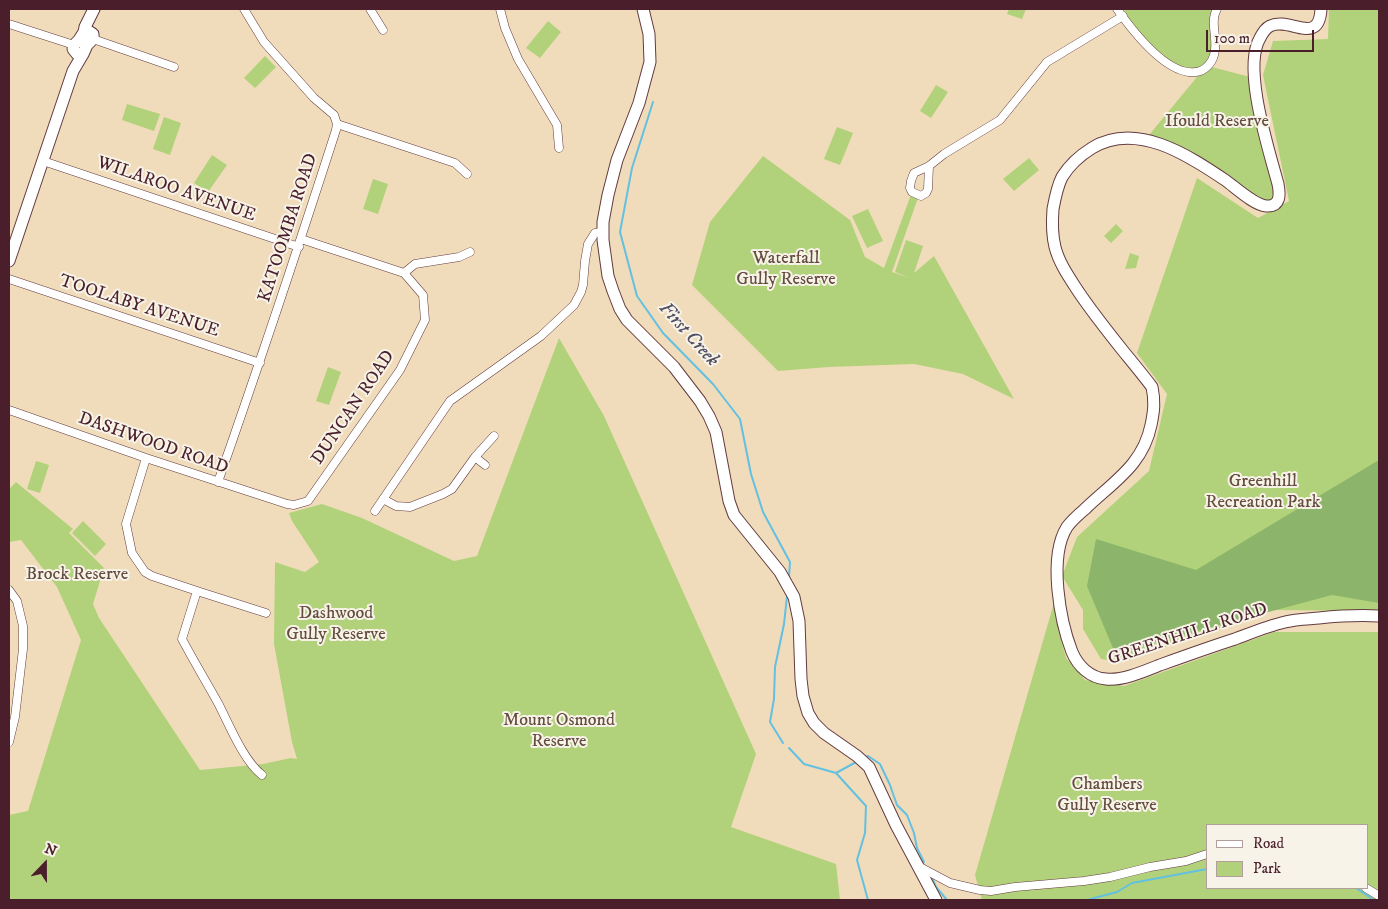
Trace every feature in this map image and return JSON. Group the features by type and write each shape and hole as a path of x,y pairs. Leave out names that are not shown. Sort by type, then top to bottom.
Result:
{"main road":[{"path":"9,262 73,71 77,50 87,45 90,35 85,27 94,9"},
{"path":"643,9 649,34 650,62 635,115 617,160 608,195 603,222 603,240 608,276 620,309 627,320 674,367 709,416 716,432 729,501 734,515 780,572 794,597 800,622 802,688 808,713 824,734 861,759 869,767 896,825 936,900"},
{"name":"GREENHILL ROAD","path":"1321,9 1321,16 1317,24 1310,29 1282,24 1270,26 1259,40 1255,54 1253,65 1257,99 1280,195 1275,204 1267,206 1256,202 1209,169 1176,150 1145,140 1131,138 1098,144 1083,153 1073,161 1060,181 1054,199 1052,232 1059,259 1084,300 1152,387 1155,404 1148,435 1140,455 1123,474 1073,518 1066,528 1060,542 1057,558 1059,601 1066,636 1075,658 1080,666 1089,674 1105,679 1121,678 1145,671 1285,622 1357,614 1379,616"}],"street":[{"path":"244,9 264,42 314,98 334,116 337,124 455,162 468,174"},
{"path":"370,9 383,30"},
{"path":"500,9 505,28 518,59 557,124 559,148"},
{"path":"1117,9 1140,38 1160,58 1184,71 1192,73 1201,72 1214,56 1216,48 1214,16 1217,9"},
{"path":"929,166 944,154 1000,120 1046,62 1122,16"},
{"path":"9,24 77,50"},
{"path":"90,35 174,67"},
{"name":"KATOOMBA ROAD","path":"218,482 302,239 337,124"},
{"name":"WILAROO AVENUE","path":"43,161 299,247"},
{"path":"375,511 450,401 541,336 574,305 583,285 588,244 595,233 603,232"},
{"path":"302,239 404,273 414,264 459,257 470,252"},
{"name":"DUNCAN ROAD","path":"287,504 294,505 308,501 400,370 425,320 423,295 404,273"},
{"name":"TOOLABY AVENUE","path":"9,279 260,363"},
{"name":"DASHWOOD ROAD","path":"9,410 146,458 287,504"},
{"path":"383,499 396,506 410,507 444,494 452,488 475,457 494,436"},
{"path":"475,457 486,464"},
{"path":"146,458 126,524 132,553 145,572 266,614"},
{"path":"9,590 16,601 23,626 23,649 15,717 9,742"},
{"path":"197,591 182,639 236,738 255,770 262,775"},
{"path":"918,866 950,883 991,891 1110,877 1150,867 1186,861 1206,854"},
{"path":"1368,889 1379,896"}],"green space":[{"path":"1009,9 1026,9 1022,19 1007,14"},
{"name":"Ifould Reserve","path":"1125,9 1217,9 1215,38 1208,66 1254,78 1280,195 1267,206 1209,169 1145,140 1201,72 1168,63 1123,16"},
{"name":"Greenhill Recreation Park","path":"1329,9 1379,9 1379,611 1271,610 1123,662 1101,659 1083,629 1083,610 1062,576 1077,537 1149,471 1167,394 1137,353 1197,178 1258,218 1289,201 1263,75 1273,41 1328,39"},
{"path":"548,21 561,32 540,58 526,48"},
{"path":"265,56 276,67 255,88 244,78"},
{"path":"936,85 948,92 931,118 920,111"},
{"path":"127,104 160,114 154,131 122,120"},
{"path":"164,117 181,123 170,155 153,149"},
{"path":"837,127 853,133 840,165 824,159"},
{"path":"212,155 227,165 208,192 194,183"},
{"name":"Waterfall Gully Reserve","path":"763,156 850,220 865,257 884,268 912,192 919,195 892,272 909,278 895,272 906,240 923,246 914,273 934,256 1014,399 963,374 914,364 778,371 692,285 710,222"},
{"path":"1029,158 1039,170 1014,191 1003,179"},
{"path":"373,179 388,184 378,214 363,209"},
{"path":"868,209 883,241 867,248 852,216"},
{"path":"1116,224 1123,231 1111,243 1104,236"},
{"path":"1130,253 1139,256 1136,268 1125,269"},
{"name":"Mount Osmond Reserve","path":"559,338 604,416 756,754 731,827 836,864 840,900 9,900 9,815 28,811 81,640 57,587 21,540 9,542 9,489 16,482 73,529 69,533 104,568 93,604 99,618 200,770 263,764 291,758 297,759 292,742 274,644 275,562 305,572 319,562 292,521 289,513 322,504 362,518 454,561 477,556"},
{"path":"328,367 341,372 329,405 316,401"},
{"path":"1379,460 1379,603 1332,595 1115,653 1087,586 1096,539 1196,570"},
{"path":"36,461 49,465 40,493 27,489"},
{"path":"83,521 106,544 95,556 72,533"},
{"name":"Chambers Gully Reserve","path":"1054,603 1066,658 1085,680 1124,686 1274,632 1379,632 1379,900 982,900 975,875"}],"waterway":[{"name":"First Creek","path":"653,102 632,168 620,232 637,296 663,333 713,384 740,419 751,474 763,512 790,562 789,577"},
{"name":"First Creek","path":"783,743 770,722 774,699 775,667 784,624 787,596"},
{"name":"First Creek","path":"789,748 804,764 836,773 866,806 865,833 857,860 868,900"},
{"path":"864,758 868,756 880,764 897,805 907,815 917,848 924,862"},
{"path":"836,773 858,761"},
{"path":"1087,900 1117,892 1132,883 1206,869"},
{"path":"932,878 936,887 947,900"},
{"path":"1358,889 1374,900"},
{"path":"1029,900 1038,900"}],"park label":[{"name":"Brock Reserve","path":"77,575"},
{"name":"Dashwood Gully Reserve","path":"336,624"}]}
